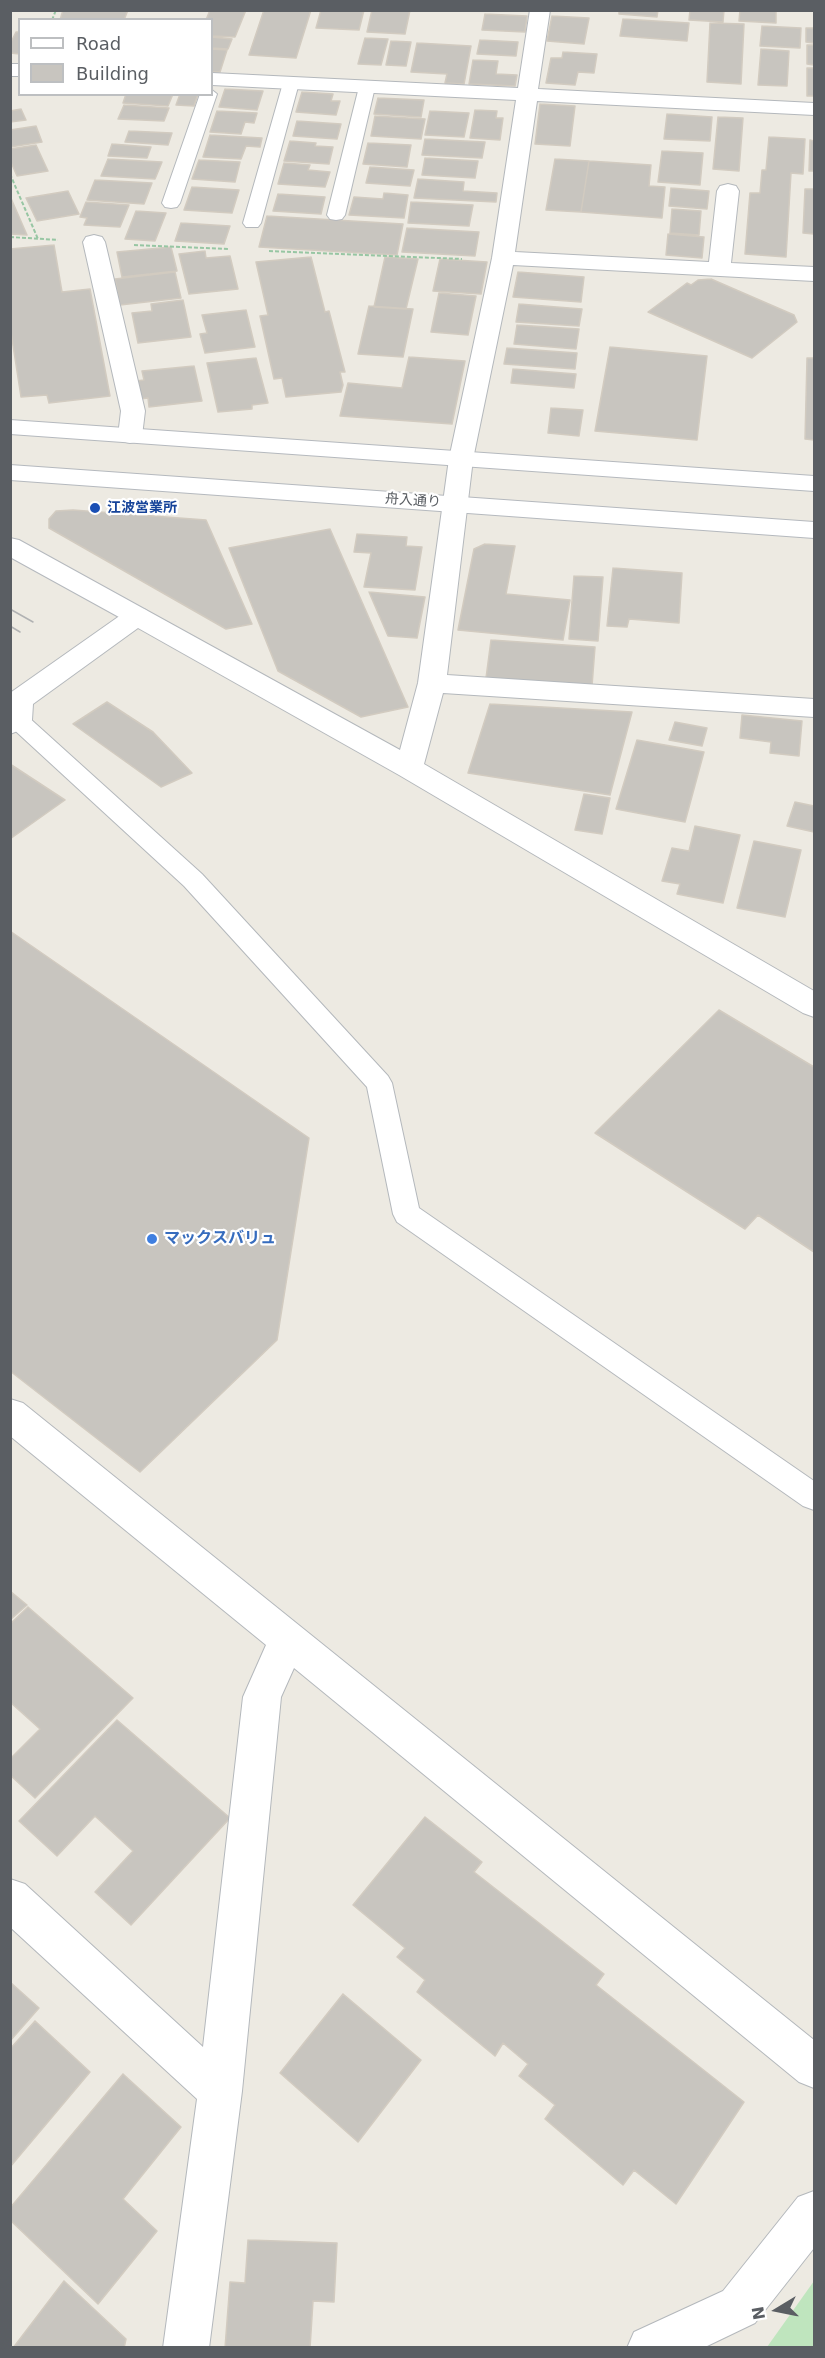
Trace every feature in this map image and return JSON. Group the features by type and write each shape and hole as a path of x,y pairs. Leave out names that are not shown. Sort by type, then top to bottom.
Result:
{"street":[{"path":"409,768 432,683 461,459 503,258 540,10"},
{"path":"213,85 291,83 814,108"},
{"path":"719,269 728,191"},
{"path":"94,242 133,411 130,436"},
{"path":"503,258 814,274"},
{"path":"10,427 814,484"},
{"name":"舟入通り","path":"10,472 814,530"},
{"path":"10,546 409,768 814,1005"},
{"path":"14,723 20,700 137,616"},
{"path":"432,683 814,708"},
{"path":"10,1414 814,2067"},
{"path":"186,2348 220,2091 262,1697 288,1639"},
{"path":"10,1899 220,2091"},
{"path":"650,2348 739,2307 814,2213"}],"lane":[{"path":"252,223 291,83"},
{"path":"336,215 367,87"},
{"path":"171,203 208,96"},
{"path":"14,723 193,880 379,1083 407,1214 814,1497"}],"path":[{"path":"10,174 38,239"}],"green space":[{"path":"814,2281 814,2347 767,2347"}],"building":[{"path":"63,10 128,10 125,18 61,18"},
{"path":"210,10 246,10 235,37 213,36 213,18 207,18"},
{"path":"264,10 311,10 296,58 249,55"},
{"path":"321,10 364,10 359,30 316,28"},
{"path":"372,10 410,10 405,34 367,32"},
{"path":"619,10 658,10 657,17 619,14"},
{"path":"690,10 724,10 723,22 689,20"},
{"path":"740,10 776,10 776,23 739,21"},
{"path":"485,14 527,16 525,32 482,30"},
{"path":"552,16 589,18 584,44 547,41"},
{"path":"623,19 689,23 687,41 620,36"},
{"path":"710,23 744,24 741,84 707,82"},
{"path":"762,26 801,28 800,48 760,46"},
{"path":"806,28 814,28 814,43 806,42"},
{"path":"18,32 18,54 10,53 10,44"},
{"path":"213,37 232,39 228,49 213,48"},
{"path":"365,38 388,39 381,65 358,64"},
{"path":"480,40 518,42 516,56 477,54"},
{"path":"391,41 411,42 406,66 386,65"},
{"path":"417,43 471,46 464,84 445,83 447,74 411,72"},
{"path":"807,45 814,45 814,65 807,64"},
{"path":"213,49 227,50 220,72 213,72"},
{"path":"761,49 789,51 787,86 758,85"},
{"path":"563,52 597,54 594,73 578,72 575,85 546,83 551,58 562,58"},
{"path":"473,60 498,61 496,74 517,75 515,86 469,84"},
{"path":"807,68 814,68 814,96 807,96"},
{"path":"225,89 263,91 257,110 219,107"},
{"path":"302,92 333,94 331,101 340,101 336,115 296,112"},
{"path":"125,96 172,96 168,106 123,103"},
{"path":"179,96 197,96 194,106 176,105"},
{"path":"378,98 424,100 421,117 374,114"},
{"path":"540,104 575,106 570,146 535,144"},
{"path":"124,105 169,108 164,121 118,119"},
{"path":"21,109 26,120 10,122 10,111"},
{"path":"475,110 497,111 496,118 503,118 500,140 470,138"},
{"path":"217,111 257,113 254,123 245,122 241,134 210,132"},
{"path":"430,111 469,113 464,137 425,135"},
{"path":"667,114 712,117 710,141 664,139"},
{"path":"375,116 425,119 421,139 371,136"},
{"path":"718,117 743,118 739,171 713,169"},
{"path":"297,121 341,124 337,139 293,136"},
{"path":"36,126 42,142 10,147 10,130"},
{"path":"129,131 172,133 168,145 125,142"},
{"path":"210,135 262,138 260,147 246,146 241,159 203,157"},
{"path":"769,137 805,139 803,174 791,173 786,257 745,254 750,193 760,193 762,170 766,170"},
{"path":"425,139 485,142 482,158 422,155"},
{"path":"810,140 814,141 814,171 809,171"},
{"path":"290,141 333,147 329,164 284,161"},
{"path":"368,143 411,145 407,167 363,164"},
{"path":"112,144 151,147 147,158 108,156"},
{"path":"36,145 48,171 17,176 10,160 10,149"},
{"path":"662,151 703,153 700,185 658,182"},
{"path":"425,158 478,161 475,178 422,175"},
{"path":"108,159 162,162 155,179 101,176"},
{"path":"555,159 589,161 581,212 546,210"},
{"path":"199,160 240,162 235,182 192,179"},
{"path":"589,161 651,165 649,186 665,187 662,218 581,212"},
{"path":"284,163 310,165 308,170 330,172 325,187 278,184"},
{"path":"370,167 414,170 410,186 366,183"},
{"path":"418,179 464,182 463,191 497,193 496,202 414,198"},
{"path":"95,180 152,183 144,204 87,200"},
{"path":"192,187 239,190 232,213 184,210"},
{"path":"671,188 709,191 707,209 669,206"},
{"path":"805,189 814,189 814,234 803,233"},
{"path":"68,191 79,214 37,221 26,198"},
{"path":"384,193 408,195 404,218 349,215 354,197 383,199"},
{"path":"278,194 325,197 321,214 273,211"},
{"path":"10,196 27,235 10,234"},
{"path":"86,202 129,205 120,227 84,225 87,218 80,217"},
{"path":"411,202 473,205 469,226 408,223"},
{"path":"672,209 701,211 699,235 670,233"},
{"path":"136,211 166,213 155,241 125,239"},
{"path":"267,216 403,224 397,255 259,247"},
{"path":"181,223 230,226 224,244 175,241"},
{"path":"407,228 479,232 475,256 402,252"},
{"path":"668,234 704,237 702,258 666,255"},
{"path":"54,245 62,292 90,289 110,396 49,403 47,395 21,397 10,326 10,249"},
{"path":"171,247 177,271 122,277 117,252"},
{"path":"205,251 206,258 230,256 238,289 189,294 179,254"},
{"path":"311,257 325,312 329,311 345,372 340,372 343,385 341,392 286,397 282,378 274,379 260,316 268,315 256,262"},
{"path":"385,257 418,259 406,309 374,307"},
{"path":"440,259 487,262 481,294 433,291"},
{"path":"175,272 181,298 120,305 115,279"},
{"path":"518,272 584,277 581,302 513,297"},
{"path":"711,279 794,315 797,322 752,358 648,312 687,283 691,285 698,280"},
{"path":"439,293 476,296 468,335 431,332"},
{"path":"183,300 191,337 138,343 132,313 152,311 151,304"},
{"path":"519,304 582,309 579,326 516,322"},
{"path":"369,306 413,309 403,357 358,354"},
{"path":"246,310 255,347 205,353 200,334 207,333 202,315"},
{"path":"517,325 579,329 576,349 514,344"},
{"path":"610,347 707,356 697,440 595,431"},
{"path":"507,348 577,353 575,369 504,364"},
{"path":"409,357 465,361 452,424 340,416 348,383 402,388"},
{"path":"256,358 268,403 252,405 252,409 218,412 207,363"},
{"path":"807,358 814,358 814,440 805,439"},
{"path":"194,366 202,401 149,407 148,398 140,399 136,381 144,380 142,371"},
{"path":"513,369 576,374 574,388 511,383"},
{"path":"551,408 583,410 579,436 548,433"},
{"path":"73,510 206,520 252,624 226,629 49,528 49,519 56,511"},
{"path":"330,529 408,707 361,717 278,671 229,548"},
{"path":"357,534 407,537 406,546 422,547 415,590 364,587 371,553 354,552"},
{"path":"485,544 515,546 506,594 570,600 563,640 458,630 474,549"},
{"path":"613,568 682,573 679,623 629,619 627,627 607,626"},
{"path":"574,576 603,577 598,641 569,639"},
{"path":"369,592 425,597 417,638 388,636"},
{"path":"491,640 595,647 592,686 486,678"},
{"path":"107,702 153,732 192,773 161,787 73,724"},
{"path":"490,704 632,712 610,795 468,773"},
{"path":"742,715 802,721 799,756 770,753 771,742 740,738"},
{"path":"675,722 707,728 702,746 669,740"},
{"path":"637,740 704,752 685,822 616,809"},
{"path":"10,764 65,800 10,839"},
{"path":"584,794 610,798 602,834 575,830"},
{"path":"795,802 814,806 814,832 787,826"},
{"path":"695,826 740,835 723,903 677,894 680,884 662,881 672,848 689,851"},
{"path":"754,841 801,850 785,917 737,908"},
{"name":"マックスバリュ","path":"10,931 309,1138 277,1340 140,1472 10,1371"},
{"path":"719,1010 814,1067 814,1252 758,1215 745,1229 595,1133"},
{"path":"10,1591 27,1605 10,1620"},
{"path":"28,1607 133,1698 35,1798 10,1775 10,1759 40,1729 10,1702 10,1624"},
{"path":"117,1720 230,1818 131,1925 95,1892 133,1851 95,1816 57,1856 19,1821"},
{"path":"425,1817 482,1862 474,1872 604,1974 596,1985 744,2102 676,2204 634,2170 623,2185 545,2119 555,2105 519,2076 528,2064 503,2043 495,2056 417,1992 425,1980 397,1957 405,1948 353,1905"},
{"path":"10,1982 39,2008 10,2041"},
{"path":"343,1994 421,2060 358,2142 280,2073"},
{"path":"35,2021 90,2072 10,2167 10,2049"},
{"path":"123,2074 181,2127 123,2199 157,2231 98,2304 10,2220 10,2208"},
{"path":"248,2240 337,2243 334,2302 313,2301 310,2348 225,2348 230,2282 245,2283"},
{"path":"64,2281 126,2339 124,2348 13,2348"}],"tram line":[{"path":"10,609 33,622"},
{"path":"10,626 20,632"}],"place":[{"name":"江波営業所","path":"95,508"},
{"name":"マックスバリュ","path":"152,1239"}]}
